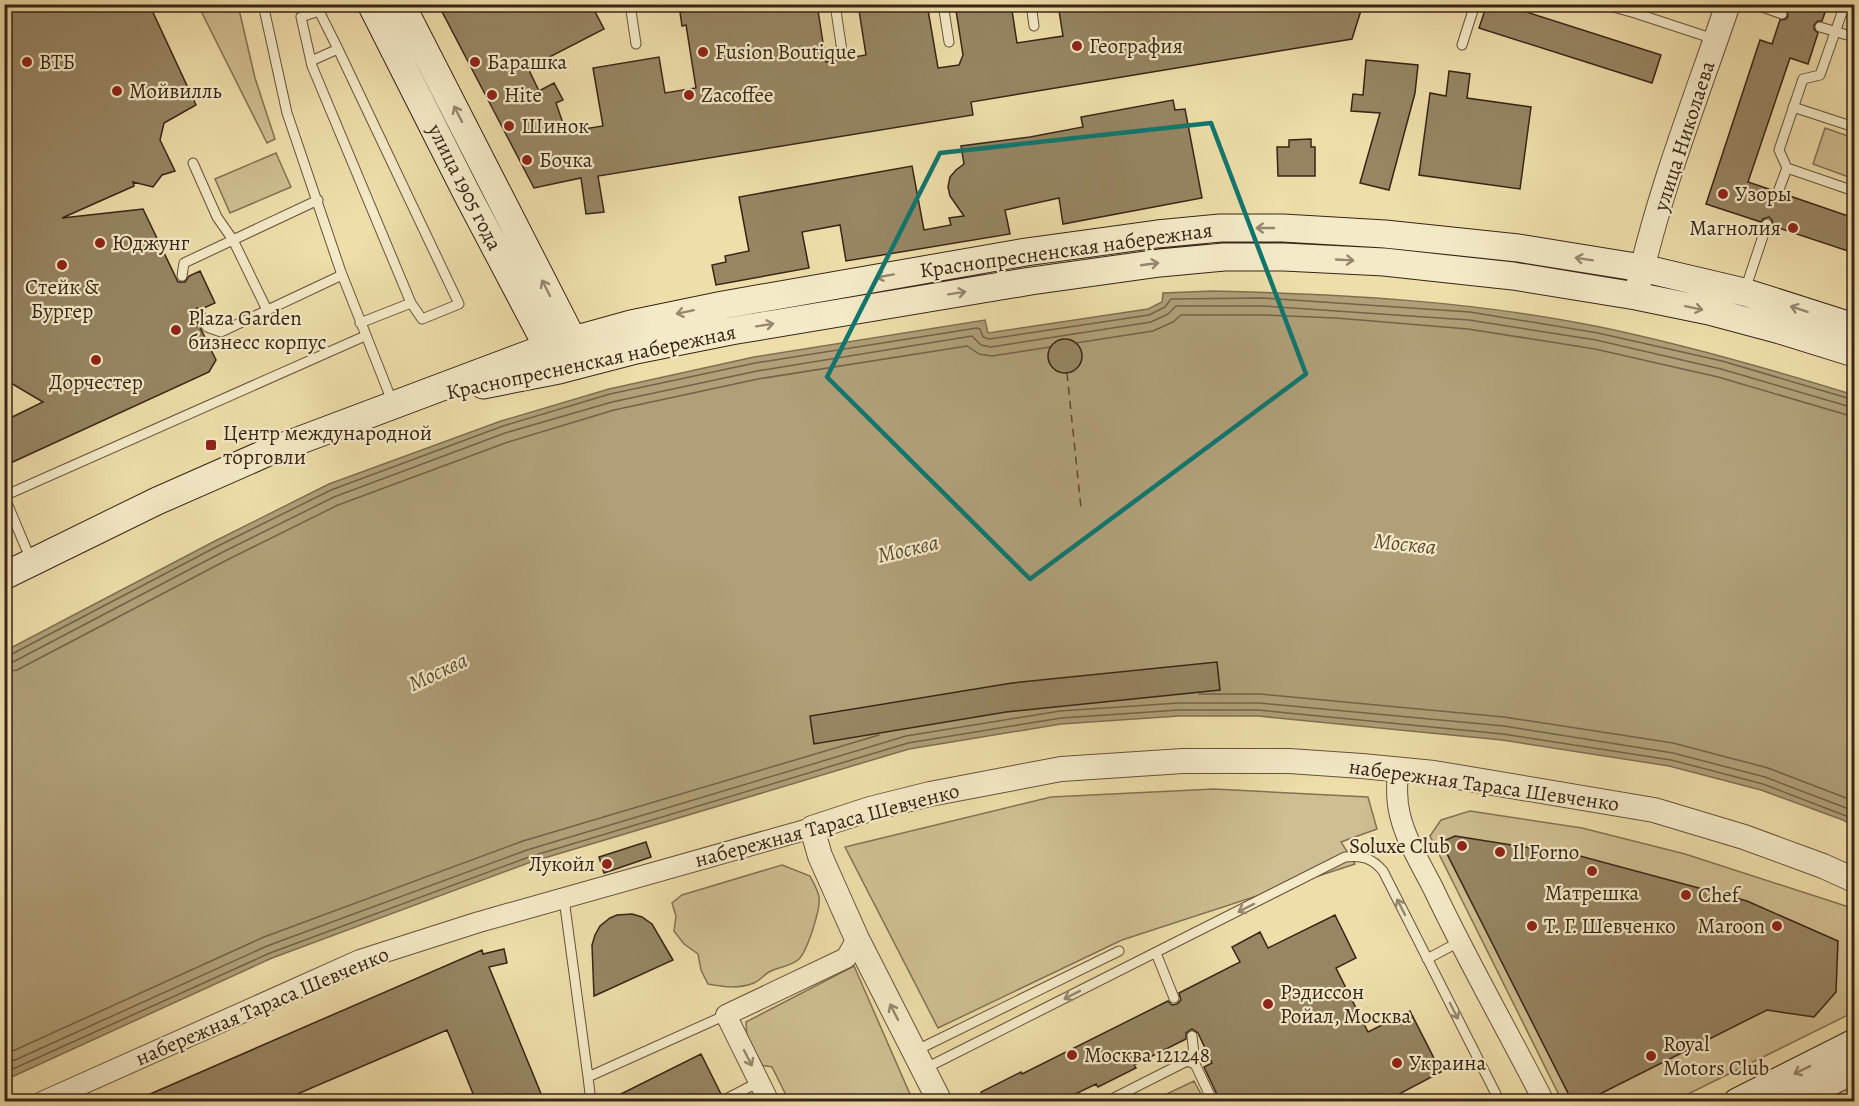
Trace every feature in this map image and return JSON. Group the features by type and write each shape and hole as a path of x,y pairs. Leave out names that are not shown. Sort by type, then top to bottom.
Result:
{"main road":[{"name":"улица 1905 года","path":"371,4 466,192 566,355"},
{"name":"улица 1905 года","path":"401,4 566,355"},
{"name":"Краснопресненская набережная","path":"4,576 157,501 266,453 393,404 566,355 631,324 723,305 970,262 1145,236 1220,228 1283,228 1385,234 1518,248 1642,268 1744,292 1854,327"},
{"name":"Краснопресненская набережная","path":"566,355 636,350 731,331 1031,281 1160,263 1224,257 1284,257 1384,262 1514,276 1636,296 1770,327 1854,353"},
{"path":"1737,1101 1854,1044"},
{"path":"1790,1101 1854,1070"}],"street":[{"name":"улица Николаева","path":"1636,296 1676,153 1728,4"},
{"name":"набережная Тараса Шевченко","path":"42,1101 360,960 479,922 870,810 930,794 1061,769 1183,761 1289,761 1445,775 1654,810 1744,837 1854,879"},
{"path":"1398,769 1396,795 1400,816 1459,942 1498,1011 1544,1101"},
{"path":"812,828 820,856 857,939 940,1101"},
{"path":"769,1101 726,1015 846,958 857,939"}],"lane":[{"path":"263,4 287,114 342,275 393,404"},
{"path":"630,4 636,44"},
{"path":"835,4 842,51"},
{"path":"943,4 949,42"},
{"path":"1031,4 1034,26"},
{"path":"1462,45 1475,4"},
{"path":"1602,4 1636,9 1716,40"},
{"path":"1754,4 1782,14"},
{"path":"1778,192 1786,168 1779,150 1793,107 1803,79 1820,75 1845,4"},
{"path":"319,11 338,49 459,304 422,319 411,303 311,61 301,16 319,11"},
{"path":"1820,27 1854,37"},
{"path":"311,61 338,49"},
{"path":"1793,107 1854,128"},
{"path":"193,162 217,216 233,240 267,310"},
{"path":"1786,168 1854,191"},
{"path":"182,276 184,263 318,200"},
{"path":"1744,292 1767,224"},
{"path":"200,314 207,327 221,332 342,275"},
{"path":"360,323 411,303"},
{"path":"32,562 4,496 365,336"},
{"path":"920,1060 1156,953 1345,857 1356,856 1367,857 1376,862 1383,871 1500,1101"},
{"path":"564,899 591,1101"},
{"path":"1427,959 1459,942"},
{"path":"920,1060 1119,951"},
{"path":"1156,953 1174,998"},
{"path":"588,1077 726,1015"},
{"path":"1192,1036 1195,1064 1213,1101"},
{"path":"1106,1101 1186,1061 1195,1064"},
{"path":"724,1100 759,1082"}],"highlighted area":[{"path":"1211,123 1306,374 1030,579 827,377 940,153"}],"shaded area":[{"path":"198,5 238,5 255,78 275,139 267,143"},
{"path":"1825,128 1854,138 1854,179 1813,164"},
{"path":"276,153 291,187 230,213 215,179"},
{"path":"1214,789 1368,797 1377,829 1341,842 1355,864 1122,940 938,1028 845,847 1051,797"},
{"path":"1470,811 1582,828 1685,854 1854,909 1854,1012 1674,1101 1562,1101 1430,836 1441,820"},
{"path":"782,865 810,876 818,894 816,920 802,955 789,965 769,972 748,985 731,987 708,984 701,970 698,954 684,944 674,931 676,916 672,903 682,895"},
{"path":"854,966 913,1101 789,1101 772,1067 760,1065 747,1040 746,1022"},
{"path":"1194,1081 1202,1096 1191,1101 1190,1099 1152,1101"}],"water":[{"name":"Москва","path":"1212,291 1407,300 1552,318 1696,350 1854,395 1854,826 1761,790 1669,766 1502,740 1258,716 1179,716 1061,724 909,749 531,862 272,958 5,1080 5,651 329,484 501,421 609,389 754,357 985,320 988,333 1148,309 1162,302 1163,293"}],"building":[{"path":"4,4 149,4 196,105 164,123 160,140 175,171 162,175 153,187 133,182 134,186 62,218 143,209 178,282 185,282 189,276 200,271 215,303 204,308 197,308 193,313 216,360 209,372 4,466 4,421 43,402 4,379"},
{"path":"438,4 591,4 604,29 528,68 539,91 554,83 563,100 556,103 566,132 603,126 593,68 659,57 665,93 696,88 686,25 682,26 680,12 683,12 682,4 817,4 826,62 866,55 858,4 927,4 938,68 959,65 963,55 955,4 1011,4 1017,43 1063,36 1058,4 1363,4 1352,39 971,102 973,115 598,176 604,212 586,214 581,178 534,188"},
{"path":"1487,4 1501,4 1661,55 1652,83 1479,28"},
{"path":"1786,4 1828,4 1822,21 1814,25 1818,33 1808,64 1790,58 1748,182 1772,190 1772,196 1776,198 1782,198 1784,194 1854,218 1854,253 1773,226 1769,217 1761,222 1706,204 1760,40 1772,44 1780,20 1788,16 1784,8"},
{"path":"1366,60 1418,65 1415,93 1389,190 1360,183 1380,113 1351,111 1353,94 1363,95"},
{"path":"1449,71 1470,74 1467,98 1531,107 1520,189 1419,175 1430,93 1446,96"},
{"path":"1173,100 1175,110 1185,109 1202,198 1063,224 1059,198 1005,210 1010,234 846,261 840,225 802,232 809,268 716,285 712,265 726,262 725,256 749,251 739,197 912,166 924,230 951,225 949,218 964,216 950,196 948,187 950,177 964,164 961,146 1083,127 1081,117"},
{"path":"1311,139 1311,147 1315,147 1315,176 1278,176 1277,147 1289,147 1289,140"},
{"path":"1065,339 1077,344 1082,356 1077,368 1065,373 1053,368 1048,356 1053,344"},
{"path":"1217,662 1220,690 1006,712 814,744 810,716 1012,683"},
{"path":"1455,836 1580,856 1747,901 1838,941 1836,992 1814,1017 1767,1010 1586,1101 1572,1101 1441,842"},
{"path":"646,842 651,857 604,873 599,857"},
{"path":"632,914 652,924 673,960 594,996 592,945 595,935 600,926 610,918"},
{"name":"Рэдиссон Ройал, Москва","path":"1335,915 1356,958 1336,968 1368,1032 1410,1011 1441,1072 1399,1094 1403,1101 1220,1101 1204,1067 1212,1063 1198,1033 1192,1029 1186,1033 1186,1039 1134,1065 1136,1068 1098,1087 1096,1084 1061,1101 985,1101 981,1092 1168,1001 1172,1005 1177,1004 1181,1000 1179,993 1240,962 1232,947 1260,932 1268,948"},
{"path":"504,949 507,963 489,967 544,1101 476,1101 447,1030 281,1101 134,1101 482,950 483,954"},
{"path":"701,1054 721,1094 718,1101 688,1101 685,1097 676,1101 607,1101"}],"ferry route":[{"path":"1067,373 1081,508"}],"place":[{"name":"География","path":"1077,46"},
{"name":"Fusion Boutique","path":"703,52"},
{"name":"ВТБ","path":"27,62"},
{"name":"Барашка","path":"475,62"},
{"name":"Мойвилль","path":"117,91"},
{"name":"Hite","path":"492,95"},
{"name":"Zacoffee","path":"689,95"},
{"name":"Шинок","path":"509,126"},
{"name":"Бочка","path":"527,160"},
{"name":"Узоры","path":"1723,194"},
{"name":"Магнолия","path":"1793,228"},
{"name":"Юджунг","path":"100,243"},
{"name":"Стейк & Бургер","path":"62,265"},
{"name":"Plaza Garden бизнесс корпус","path":"176,330"},
{"name":"Дорчестер","path":"96,360"},
{"name":"Центр международной торговли","path":"211,445"},
{"name":"Soluxe Club","path":"1462,846"},
{"name":"Il Forno","path":"1500,852"},
{"name":"Лукойл","path":"607,864"},
{"name":"Матрешка","path":"1592,871"},
{"name":"Chef","path":"1686,895"},
{"name":"Т. Г. Шевченко","path":"1532,926"},
{"name":"Maroon","path":"1777,926"},
{"name":"Рэдиссон Ройал, Москва","path":"1268,1004"},
{"name":"Москва 121248","path":"1072,1055"},
{"name":"Royal Motors Club","path":"1651,1056"},
{"name":"Украина","path":"1397,1063"}]}
